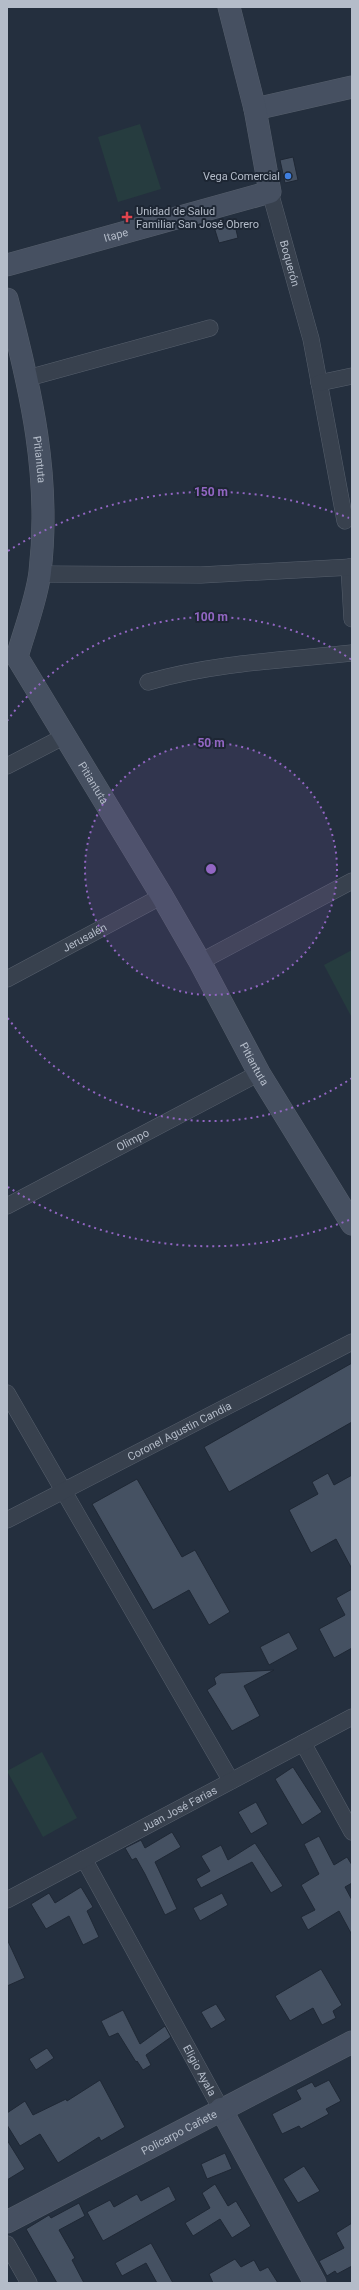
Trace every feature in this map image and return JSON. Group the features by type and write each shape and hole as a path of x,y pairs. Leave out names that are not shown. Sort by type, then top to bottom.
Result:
{"street":[{"name":"Boquerón","path":"229,7 255,109 270,192 311,339 346,521"},
{"path":"255,109 352,87"},
{"name":"Itape","path":"7,266 270,192"},
{"name":"Pitiantuta","path":"7,299 33,402 43,493 44,522 40,574 12,657 65,736 162,896 200,962 259,1074 352,1224"},
{"path":"28,378 210,328"},
{"path":"319,384 352,376"},
{"path":"40,574 201,575 351,567 352,619"},
{"path":"148,682 178,674 217,667 352,653"},
{"path":"7,766 65,736"},
{"path":"200,962 352,881"},
{"name":"Jerusalén","path":"7,979 162,896"},
{"name":"Olimpo","path":"7,1206 259,1074"},
{"name":"Coronel Agustin Candia","path":"7,1520 352,1342"},
{"path":"7,1393 231,1781"},
{"name":"Juan José Farias","path":"7,1900 352,1717"},
{"path":"303,1743 352,1832"},
{"name":"Eligio Ayala","path":"84,1859 315,2283"},
{"name":"Policarpo Cañete","path":"7,2222 352,2042"},
{"path":"7,2244 29,2283"}],"green space":[{"path":"140,124 161,189 118,202 98,137"},
{"path":"352,950 352,1018 324,965"},
{"path":"42,1752 77,1818 43,1837 7,1771"}],"building":[{"path":"293,157 298,180 285,183 280,160"},
{"path":"234,221 238,238 219,243 214,227"},
{"path":"352,1363 352,1422 229,1492 204,1447"},
{"path":"328,1473 334,1485 352,1475 352,1569 336,1539 311,1553 289,1510 318,1494 312,1482"},
{"path":"137,1479 182,1557 195,1550 230,1612 209,1625 189,1590 153,1610 92,1504"},
{"path":"352,1589 352,1648 334,1658 319,1629 345,1615 336,1598"},
{"path":"289,1632 298,1649 269,1665 260,1647"},
{"path":"274,1670 244,1686 260,1716 232,1731 207,1690 216,1684 214,1678 221,1673"},
{"path":"293,1767 322,1812 302,1825 275,1779"},
{"path":"256,1802 268,1824 251,1834 238,1812"},
{"path":"172,1832 181,1847 155,1862 177,1909 165,1915 136,1858 132,1860 125,1848 141,1840 145,1848"},
{"path":"319,1836 334,1865 347,1857 352,1865 352,1883 345,1887 352,1900 352,1935 339,1911 308,1930 301,1917 315,1910 301,1885 319,1874 304,1844"},
{"path":"255,1843 283,1886 271,1893 252,1862 201,1888 196,1879 210,1871 201,1856 221,1845 228,1860"},
{"path":"81,1887 93,1907 87,1911 99,1937 83,1945 69,1916 46,1929 31,1904 49,1893 55,1903"},
{"path":"222,1893 228,1905 200,1921 193,1908"},
{"path":"7,1939 25,1978 7,1986"},
{"path":"321,1969 342,2005 333,2011 336,2018 322,2025 313,2008 290,2021 275,1996"},
{"path":"216,2004 226,2020 211,2029 201,2012"},
{"path":"123,2010 140,2044 165,2026 171,2037 146,2055 151,2065 143,2070 137,2061 136,2062 118,2033 109,2037 101,2021"},
{"path":"47,2048 54,2058 36,2070 29,2059"},
{"path":"100,2080 125,2127 101,2141 99,2137 58,2163 40,2134 20,2146 7,2125 7,2113 25,2101 33,2115 66,2099 67,2101"},
{"path":"329,2080 341,2101 326,2109 329,2114 301,2129 299,2126 282,2134 272,2114 301,2099 296,2090 312,2082 315,2087"},
{"path":"7,2140 25,2169 7,2180"},
{"path":"225,2153 232,2169 207,2179 201,2164"},
{"path":"304,2166 320,2191 298,2203 283,2179"},
{"path":"215,2184 228,2206 236,2201 251,2226 232,2238 220,2219 193,2236 185,2223 210,2208 202,2193"},
{"path":"169,2186 176,2200 103,2241 87,2212 110,2200 114,2207 137,2194 141,2201"},
{"path":"79,2203 85,2216 59,2230 75,2258 72,2260 84,2283 57,2283 26,2229 49,2215 51,2218"},
{"path":"352,2223 352,2266 337,2274 335,2271 327,2276 319,2261 344,2248 336,2233"},
{"path":"151,2243 173,2283 157,2283 146,2263 122,2276 115,2263"},
{"path":"235,2259 241,2267 254,2260 260,2271 268,2267 278,2283 213,2283 209,2274"}],"place":[{"name":"Vega Comercial","path":"288,176"},
{"name":"Unidad de Salud Familiar San José Obrero","path":"127,217"}]}
